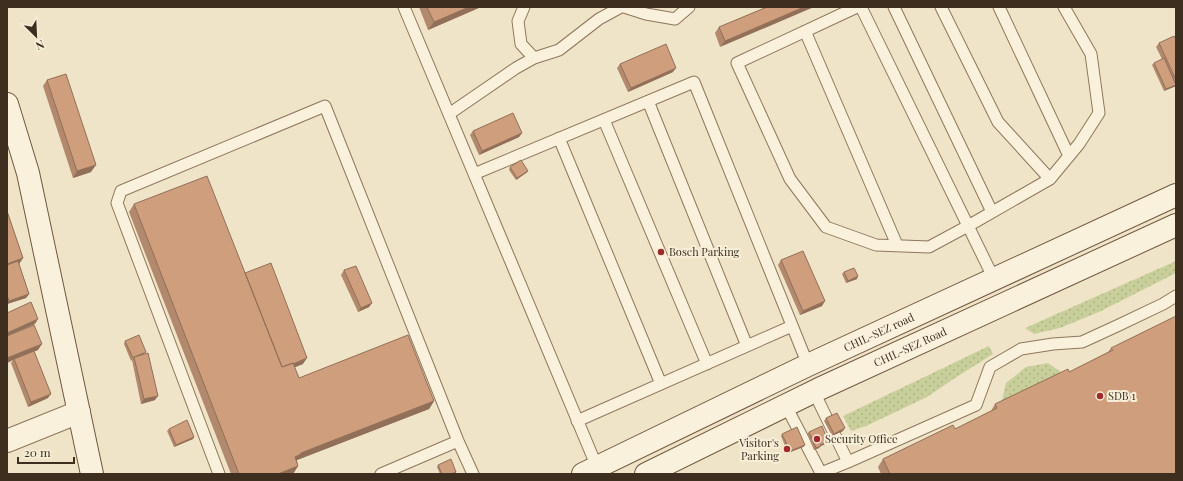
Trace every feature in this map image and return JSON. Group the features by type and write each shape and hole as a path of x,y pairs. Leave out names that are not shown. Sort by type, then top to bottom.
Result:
{"street":[{"path":"7,104 28,173 92,474"},
{"name":"CHIL-SEZ road","path":"590,471 808,365 1176,195"},
{"name":"CHIL-SEZ Road","path":"646,474 814,392 1176,225"},
{"path":"7,441 79,412"}],"lane":[{"path":"404,7 577,421 590,471"},
{"path":"524,7 518,21 521,44 534,58"},
{"path":"449,114 516,68 534,58 559,50 599,20 621,7"},
{"path":"624,7 675,19 689,7"},
{"path":"856,7 736,63 790,179 826,228 876,245 928,247 1050,179 1079,144 1099,113 1091,54 1064,7"},
{"path":"861,7 994,279"},
{"path":"894,7 992,212"},
{"path":"941,7 998,122 1050,179"},
{"path":"999,7 1069,156"},
{"path":"805,31 897,245"},
{"path":"474,174 694,82 808,365"},
{"path":"648,101 747,346"},
{"path":"219,474 117,203 121,191 325,106 458,441 473,474"},
{"path":"604,120 707,364"},
{"path":"559,138 661,384"},
{"path":"786,406 822,473 976,405 990,367 1021,349 1053,344 1082,342 1163,304 1176,296"},
{"path":"577,421 792,326"},
{"path":"814,392 848,462"},
{"path":"381,474 458,441"}],"green space":[{"path":"1176,261 1176,273 1099,312 1060,328 1034,334 1025,328"},
{"path":"989,346 993,354 927,397 866,426 851,431 843,416"},
{"path":"1048,363 1068,377 1008,412 1002,400 1006,383 1026,367"}],"building":[{"path":"427,7 469,7 434,22"},
{"path":"767,7 804,7 725,41 719,27"},
{"path":"1174,36 1176,40 1176,80 1159,43"},
{"path":"666,44 676,68 631,88 620,64"},
{"path":"1164,58 1176,85 1166,89 1154,63"},
{"path":"66,74 96,165 77,171 47,80"},
{"path":"513,113 522,133 482,151 473,131"},
{"path":"521,160 528,171 517,178 510,167"},
{"path":"207,176 282,367 293,363 299,378 408,335 434,401 301,453 295,457 298,466 278,474 239,474 134,204"},
{"path":"7,211 23,258 7,264"},
{"path":"803,251 825,301 803,311 781,260"},
{"path":"18,261 29,294 9,301 7,295 7,265"},
{"path":"271,263 307,358 282,367 245,273"},
{"path":"356,266 372,303 361,308 344,270"},
{"path":"854,268 858,276 848,281 844,272"},
{"path":"31,302 38,319 7,333 7,313"},
{"name":"SDB 1","path":"1176,316 1176,474 890,474 883,459 953,425 955,429 997,408 995,404 1068,369 1069,372 1113,350 1111,348"},
{"path":"34,325 42,344 7,358 7,336"},
{"path":"139,335 146,352 133,358 125,341"},
{"path":"34,351 51,394 31,402 14,359"},
{"path":"148,353 158,396 144,399 134,357"},
{"path":"837,413 845,428 834,434 826,418"},
{"path":"187,420 194,437 176,445 169,429"},
{"name":"Security Office","path":"822,426 828,441 816,448 809,432"},
{"path":"797,427 805,445 790,451 782,434"},
{"path":"451,459 456,472 451,474 442,474 438,465"}],"place":[{"name":"Bosch Parking","path":"661,252"},
{"name":"SDB 1","path":"1100,396"},
{"name":"Security Office","path":"817,439"},
{"name":"Visitor's Parking","path":"787,449"}]}
